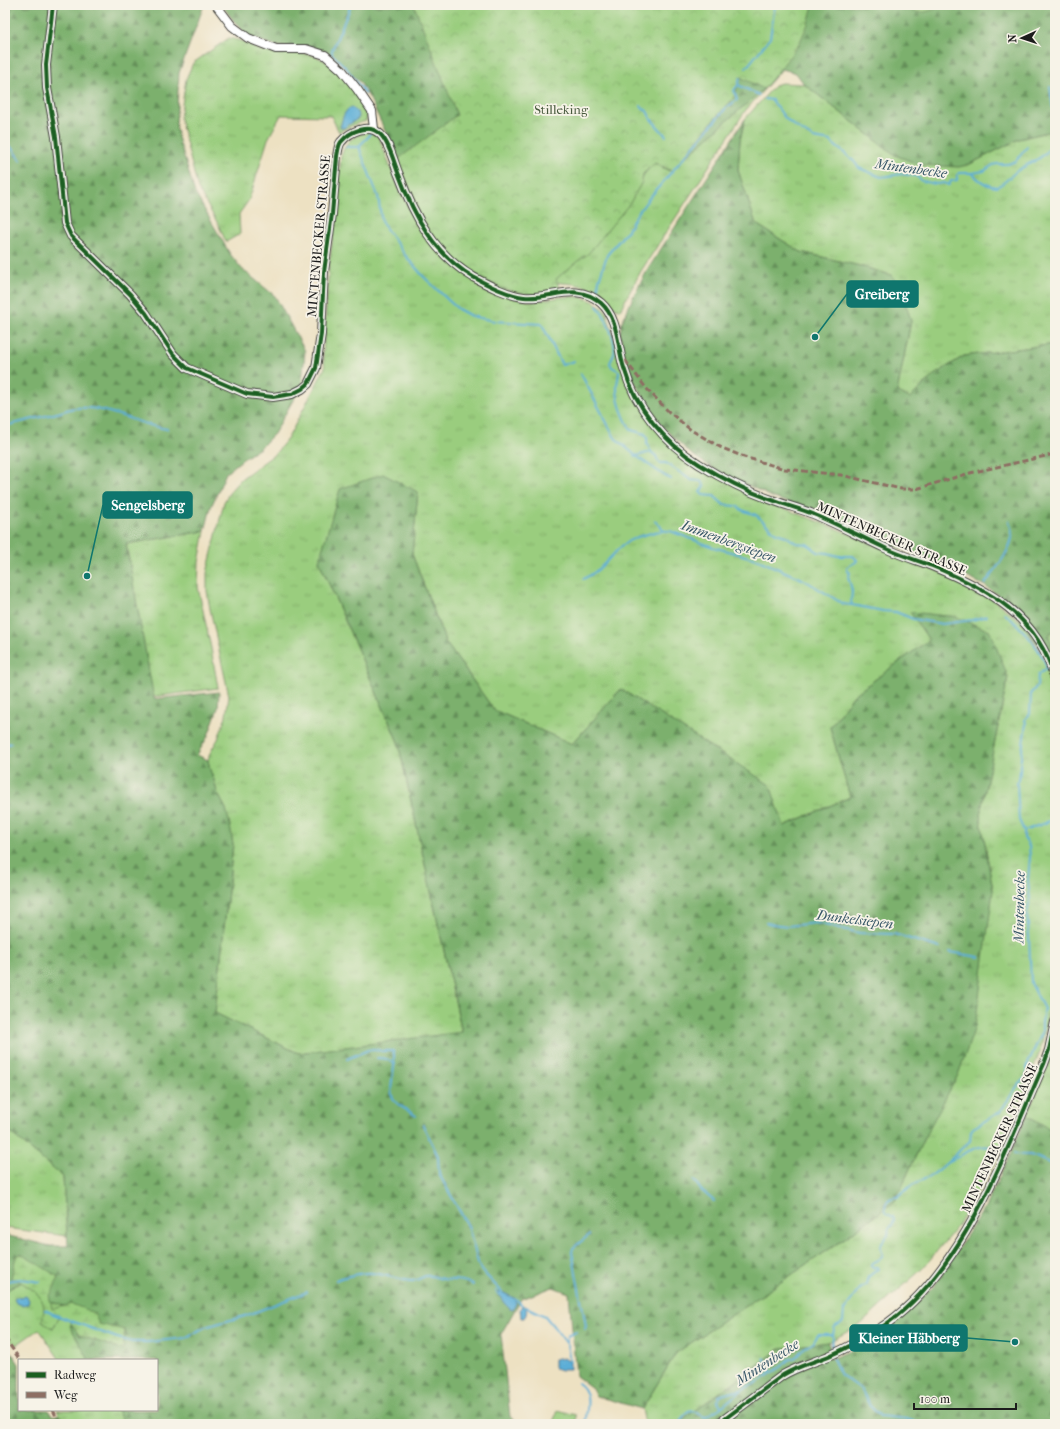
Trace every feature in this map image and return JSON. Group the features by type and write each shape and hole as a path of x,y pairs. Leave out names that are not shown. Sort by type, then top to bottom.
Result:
{"street":[{"name":"MINTENBECKER STRASSE","path":"53,5 46,65 46,88 56,137 65,223 67,229 76,241 130,294 142,308 180,361 187,368 247,394 273,398 292,394 302,389 312,378 319,354 324,272 339,147 342,142 355,132 366,128 374,129 385,139 407,196 416,214 429,236 449,260 472,276 494,287 516,295 534,297 573,292 589,296 600,302 608,311 615,326 624,371 637,398 655,425 682,451 696,462 729,482 774,501 811,513 886,549 934,567 985,590 1006,604 1024,622 1042,645 1055,679"},
{"path":"216,5 232,26 248,38 276,49 306,49 325,55 342,70 372,111 374,129"},
{"name":"MINTENBECKER STRASSE","path":"718,1424 793,1369 830,1355 880,1329 904,1309 933,1280 972,1221 995,1175 1044,1064 1051,1043 1055,1022"}],"green space":[{"path":"5,5 11,5 5,36"},
{"path":"12,5 204,5 179,73 176,124 178,137 195,193 230,254 242,269 275,296 305,351 302,384 274,434 260,448 243,459 226,473 211,507 205,531 126,544 154,699 219,692 218,708 208,736 197,755 208,760 217,792 226,809 233,844 215,1013 298,1053 462,1032 398,742 319,561 340,489 383,474 418,492 412,554 446,643 494,710 572,744 621,689 770,785 784,826 850,797 830,727 854,695 929,640 910,612 957,617 990,631 1008,677 980,815 993,890 975,1027 958,1075 924,1138 895,1201 834,1246 676,1353 642,1409 596,1396 592,1388 576,1376 569,1293 553,1287 521,1299 501,1334 510,1417 519,1424 124,1424 118,1411 158,1411 158,1359 88,1359 70,1326 79,1311 46,1300 33,1276 5,1291 5,1235 50,1246 68,1246 63,1177 5,1128 5,1021 9,1012 5,1009 5,36"},
{"path":"222,5 1055,5 1055,130 1019,139 970,164 959,167 920,165 895,155 804,84 796,73 782,69 768,85 669,171 653,162 575,260 473,274 451,258 432,235 410,194 387,135 360,82 334,57 325,51 276,46 249,37 233,20"},
{"name":"Stilleking","path":"414,5 813,5 808,24 798,46 764,89 740,77 732,100 716,117 672,171 655,163 643,174 642,182 630,203 588,254 556,279 560,289 542,294 526,294 510,291 478,276 450,254 428,229 418,213 407,187 397,160 457,115"},
{"path":"905,5 944,5 928,11 918,12 909,9"},
{"path":"229,38 236,39 257,49 265,51 308,54 325,61 340,73 352,88 364,105 367,111 367,117 366,121 339,132 331,116 281,115 268,139 249,200 239,214 240,234 226,242 217,222 198,189 180,118 186,79 193,63"},
{"path":"781,83 804,84 895,155 970,164 1019,139 1055,130 1055,344 964,356 934,375 910,398 897,392 911,321 891,275 801,252 756,224 738,170 740,140 745,119 775,85"},
{"path":"768,85 745,111 641,271 620,310 602,300 593,289 574,284 550,282 575,260 654,162 670,170"},
{"path":"745,119 740,140 738,170 756,224 801,252 891,275 902,290 911,321 897,392 910,398 934,375 964,356 1055,344 1055,630 1048,635 1055,652 1055,668 1009,603 985,586 935,561 871,538 819,512 774,498 709,466 691,454 662,426 627,370 620,333 622,322 634,295 648,269"},
{"path":"367,132 378,135 399,189 411,212 514,298 533,301 563,297 581,297 598,304 606,311 633,395 682,454 770,503 933,569 986,594 1023,623 1050,668 1049,689 1055,716 1055,982 1041,1048 1003,1147 956,1228 923,1268 861,1324 829,1342 781,1348 676,1424 645,1424 642,1409 676,1353 834,1246 895,1201 924,1138 993,890 980,815 1008,677 911,612 929,640 854,695 830,727 850,797 784,826 621,689 572,744 494,710 446,643 412,554 418,492 319,561 398,742 462,1033 298,1053 215,1013 233,844 226,809 217,792 208,760 210,753 218,739 226,716 229,696 210,609 207,591 207,573 224,502 231,490 242,478 275,454 288,438 325,368 323,353 329,265 336,215 341,156 345,146 350,140"},
{"path":"205,531 199,562 198,587 218,688 153,697 126,544"},
{"path":"1055,630 1055,652 1047,635"},
{"path":"1055,1038 1055,1132 1027,1115 1047,1067"},
{"path":"1027,1115 1055,1132 1055,1424 676,1424 782,1348 829,1342 830,1359 868,1344 886,1333 935,1285 985,1207 1008,1160"},
{"path":"5,1128 63,1177 67,1236 5,1228"},
{"path":"21,1254 59,1277 51,1294 49,1295 52,1309 72,1304 94,1313 99,1324 125,1330 123,1350 79,1335 69,1320 59,1317 53,1329 42,1321 44,1313 42,1300 29,1287 16,1279 11,1279 16,1256"},
{"path":"33,1276 79,1311 71,1326 88,1359 59,1359 39,1329 15,1346 5,1333 5,1291"},
{"path":"5,1342 18,1362 18,1411 50,1411 53,1416 59,1414 65,1424 5,1424"},
{"path":"558,1410 576,1415 576,1424 552,1424"},
{"path":"58,1411 118,1411 124,1424 66,1424"}],"water":[{"path":"352,107 357,112 359,118 344,128 340,128 345,113"},
{"path":"499,1292 516,1299 516,1304 513,1309 511,1310 504,1303 498,1294"},
{"path":"25,1296 29,1300 28,1304 22,1305 16,1303 14,1299 15,1297 22,1298"},
{"path":"522,1305 526,1307 527,1311 524,1318 521,1318 520,1309"},
{"path":"564,1358 570,1362 570,1370 554,1368 554,1360"}],"waterway":[{"path":"349,5 350,8 332,50 332,54 347,69 365,94"},
{"path":"746,68 770,38 775,5"},
{"name":"Mintenbecke","path":"738,85 740,78"},
{"name":"Mintenbecke","path":"597,293 599,280 607,255 628,230 646,202 726,108 737,100 734,90 738,85 759,95"},
{"path":"1050,87 1053,108"},
{"name":"Mintenbecke","path":"765,99 772,100 785,118 793,125 813,138 831,141 853,160 859,168 881,177 902,174 916,176 922,181 936,184 944,183 949,185 951,181 957,180 957,175 959,173 972,173 983,183 989,186 997,187 1003,184 1017,171 1040,158 1051,146 1055,145"},
{"path":"641,106 647,111 651,119 666,136"},
{"path":"370,133 360,145 360,150 378,196 382,223 405,255 423,276 458,309 471,316 494,321 542,324 562,365 574,361"},
{"path":"5,143 11,147 20,160"},
{"path":"345,147 360,147"},
{"path":"972,173 984,171 993,165 1008,164 1016,161 1027,147"},
{"name":"Mintenbecke","path":"597,306 607,322 614,343 614,354 610,363 612,367 619,371 617,390 619,402 625,419 631,430 645,434 647,437 647,444 651,452 656,456 660,463 666,463 691,480 700,481 703,483 704,486 700,492 703,495 714,496 724,505 737,506 742,510 756,515 776,533 786,536 796,543 807,544 818,552 838,556 853,556 857,560 856,562 847,567 847,570 850,573 848,578 852,591 852,605 896,612 913,619 942,624 972,620 987,616"},
{"path":"581,374 615,438 636,456 651,452"},
{"path":"5,426 73,408 87,408 114,413 155,427 167,429"},
{"path":"636,456 671,479"},
{"path":"655,521 664,530"},
{"path":"985,584 1011,543 1012,533 1009,521"},
{"name":"Immenbergsiepen","path":"583,579 595,572 623,545 631,540 655,532 670,531 713,547 756,559 806,581 843,604 852,605"},
{"name":"Mintenbecke","path":"679,1424 687,1413 693,1411 705,1417 720,1408 743,1389 758,1382 781,1367 788,1360 796,1357 804,1348 813,1343 818,1335 833,1335 835,1327 843,1322 844,1310 859,1290 866,1284 868,1277 878,1269 877,1267 872,1267 872,1264 883,1256 880,1246 888,1235 889,1228 892,1226 894,1220 893,1217 886,1213 885,1206 887,1201 891,1198 898,1197 910,1186 935,1173 970,1141 971,1131 973,1128 1000,1112 1018,1085 1027,1076 1029,1061 1042,1033 1044,1009 1031,983 1027,914 1030,900 1028,880 1030,857 1029,846 1024,838 1024,831 1019,820 1017,783 1019,780 1026,724 1025,719 1030,714 1031,693 1037,686 1038,675 1047,668 1040,652 1030,638 1004,613"},
{"path":"5,745 11,743"},
{"path":"1024,831 1055,819"},
{"name":"Dunkelsiepen","path":"766,923 787,926 816,923 860,933 894,934 940,948"},
{"name":"Dunkelsiepen","path":"950,952 979,957"},
{"path":"347,1059 373,1049 393,1051 394,1063 391,1091 392,1096 399,1105 416,1116"},
{"path":"377,1058 387,1059 395,1064"},
{"path":"423,1125 438,1156 439,1174 468,1226 479,1266 502,1292"},
{"path":"949,1162 979,1147 986,1146 999,1150"},
{"path":"1014,1153 1033,1156 1055,1165"},
{"path":"694,1180 701,1190 714,1201"},
{"path":"585,1329 586,1326 572,1252 573,1248 589,1235"},
{"path":"336,1280 354,1275 372,1273 411,1281 430,1276 462,1281 473,1285"},
{"path":"5,1282 18,1279 40,1282"},
{"path":"45,1310 117,1338 132,1342 148,1342 185,1338 205,1327 245,1316 307,1292"},
{"path":"516,1299 522,1305"},
{"path":"526,1307 545,1316 554,1327 567,1344 570,1362"},
{"path":"567,1343 567,1336 576,1332"},
{"path":"832,1348 833,1335"},
{"path":"764,1358 772,1373"},
{"path":"833,1359 841,1375 861,1389 870,1406 880,1416 907,1419 921,1424"},
{"path":"578,1383 585,1391 588,1401 585,1424"},
{"path":"721,1406 718,1401 719,1396 740,1390"}],"marked path":[{"path":"625,360 646,388 669,412 691,430 720,447 744,457 785,469 841,475 901,489 916,489 970,473 1055,454"},
{"path":"5,1338 19,1359"},
{"path":"54,1411 57,1424"}],"cycle path":[{"path":"53,5 46,65 47,88 56,137 65,223 71,236 130,294 146,313 173,354 187,368 247,394 273,397 292,394 308,384 316,368 321,334 324,272 339,147 341,142 354,132 371,129 380,134 389,147 411,205 427,233 436,245 459,268 491,286 518,296 534,297 573,292 582,293 601,303 611,317 617,334 624,368 636,396 653,423 674,446 699,464 736,485 822,518 891,551 953,575 991,595 1023,622 1036,638 1047,657 1055,679"},
{"path":"718,1424 783,1375 825,1358 879,1329 909,1305 935,1277 958,1244 997,1172 1044,1064 1049,1050 1055,1022"}],"place":[{"name":"Greiberg","path":"815,337"},
{"name":"Sengelsberg","path":"87,576"},
{"name":"Kleiner Häbberg","path":"1015,1342"}]}
